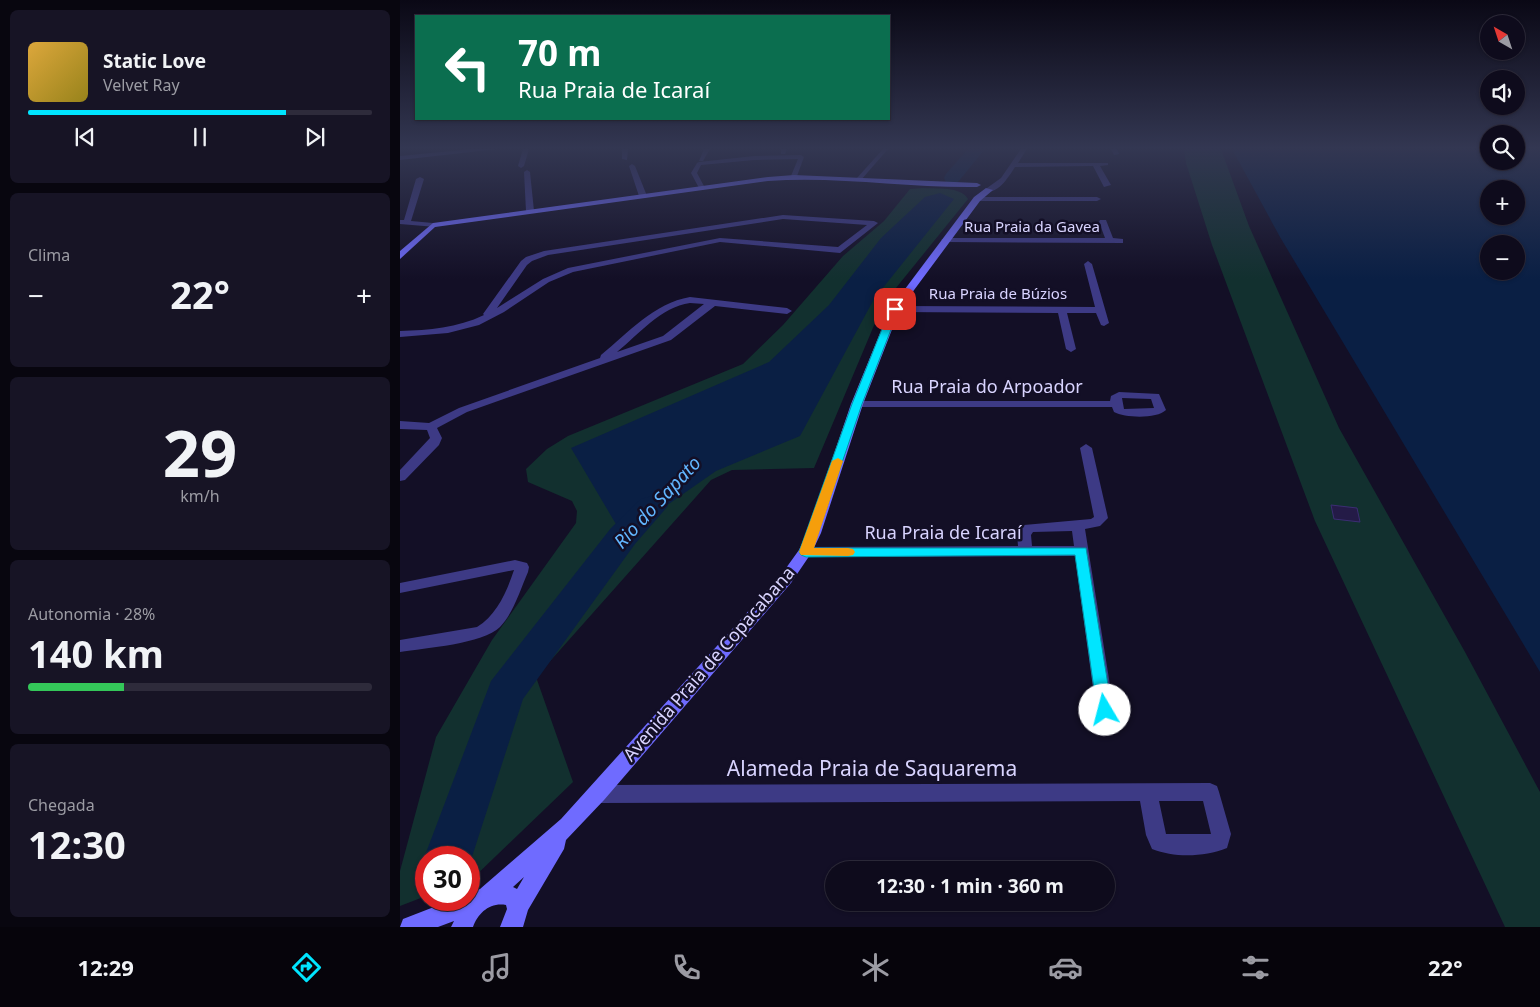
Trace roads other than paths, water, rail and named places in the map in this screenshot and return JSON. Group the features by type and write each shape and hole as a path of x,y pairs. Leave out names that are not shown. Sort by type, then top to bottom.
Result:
{"street":[{"path":"415,192 404,222 432,225 671,192"},
{"path":"529,192 530,211"},
{"name":"Avenida Praia de Copacabana","path":"485,898 568,825 786,579 806,552 857,404 895,309 945,240 974,192"},
{"path":"1006,192 1097,199"},
{"path":"400,334 449,330 486,318 555,276 571,270 720,240 840,250 874,224 783,217 547,253 529,259 524,263 486,318"},
{"name":"Rua Praia da Gavea","path":"945,240 1115,241 1103,222"},
{"path":"400,256 432,225"},
{"path":"1088,264 1104,323"},
{"path":"598,362 670,304 690,300 788,311"},
{"path":"400,425 431,427 463,410 671,336 712,303"},
{"name":"Rua Praia de Búzios","path":"895,309 1101,310"},
{"path":"1062,310 1070,349"},
{"name":"Rua Praia do Arpoador","path":"857,404 1116,404"},
{"path":"400,477 435,442 436,438 431,427"},
{"path":"1025,551 1024,534 1029,528 1078,526 1095,523 1101,518 1086,448"},
{"path":"1078,526 1105,710"},
{"name":"Rua Praia de Icaraí","path":"806,552 1081,551"},
{"path":"400,588 515,565 522,567 502,612 492,627 482,632 400,646"},
{"name":"Alameda Praia de Saquarema","path":"596,794 1148,792"},
{"name":"Avenida Praia de Copacabana","path":"515,918 542,864 568,825"},
{"path":"410,927 495,894 508,894 516,902 515,918"},
{"path":"462,927 470,910 485,898"}],"water":[{"path":"1256,192 1480,192 1480,225 1525,225 1525,192 1540,192 1540,672 1280,237"},
{"path":"940,193 954,199 874,299 800,436 716,471 623,536 571,448 769,362 829,305 881,238 925,197"}],"waterway":[{"name":"Rio do Sapato","path":"452,846 505,693 623,536 652,506"}]}
